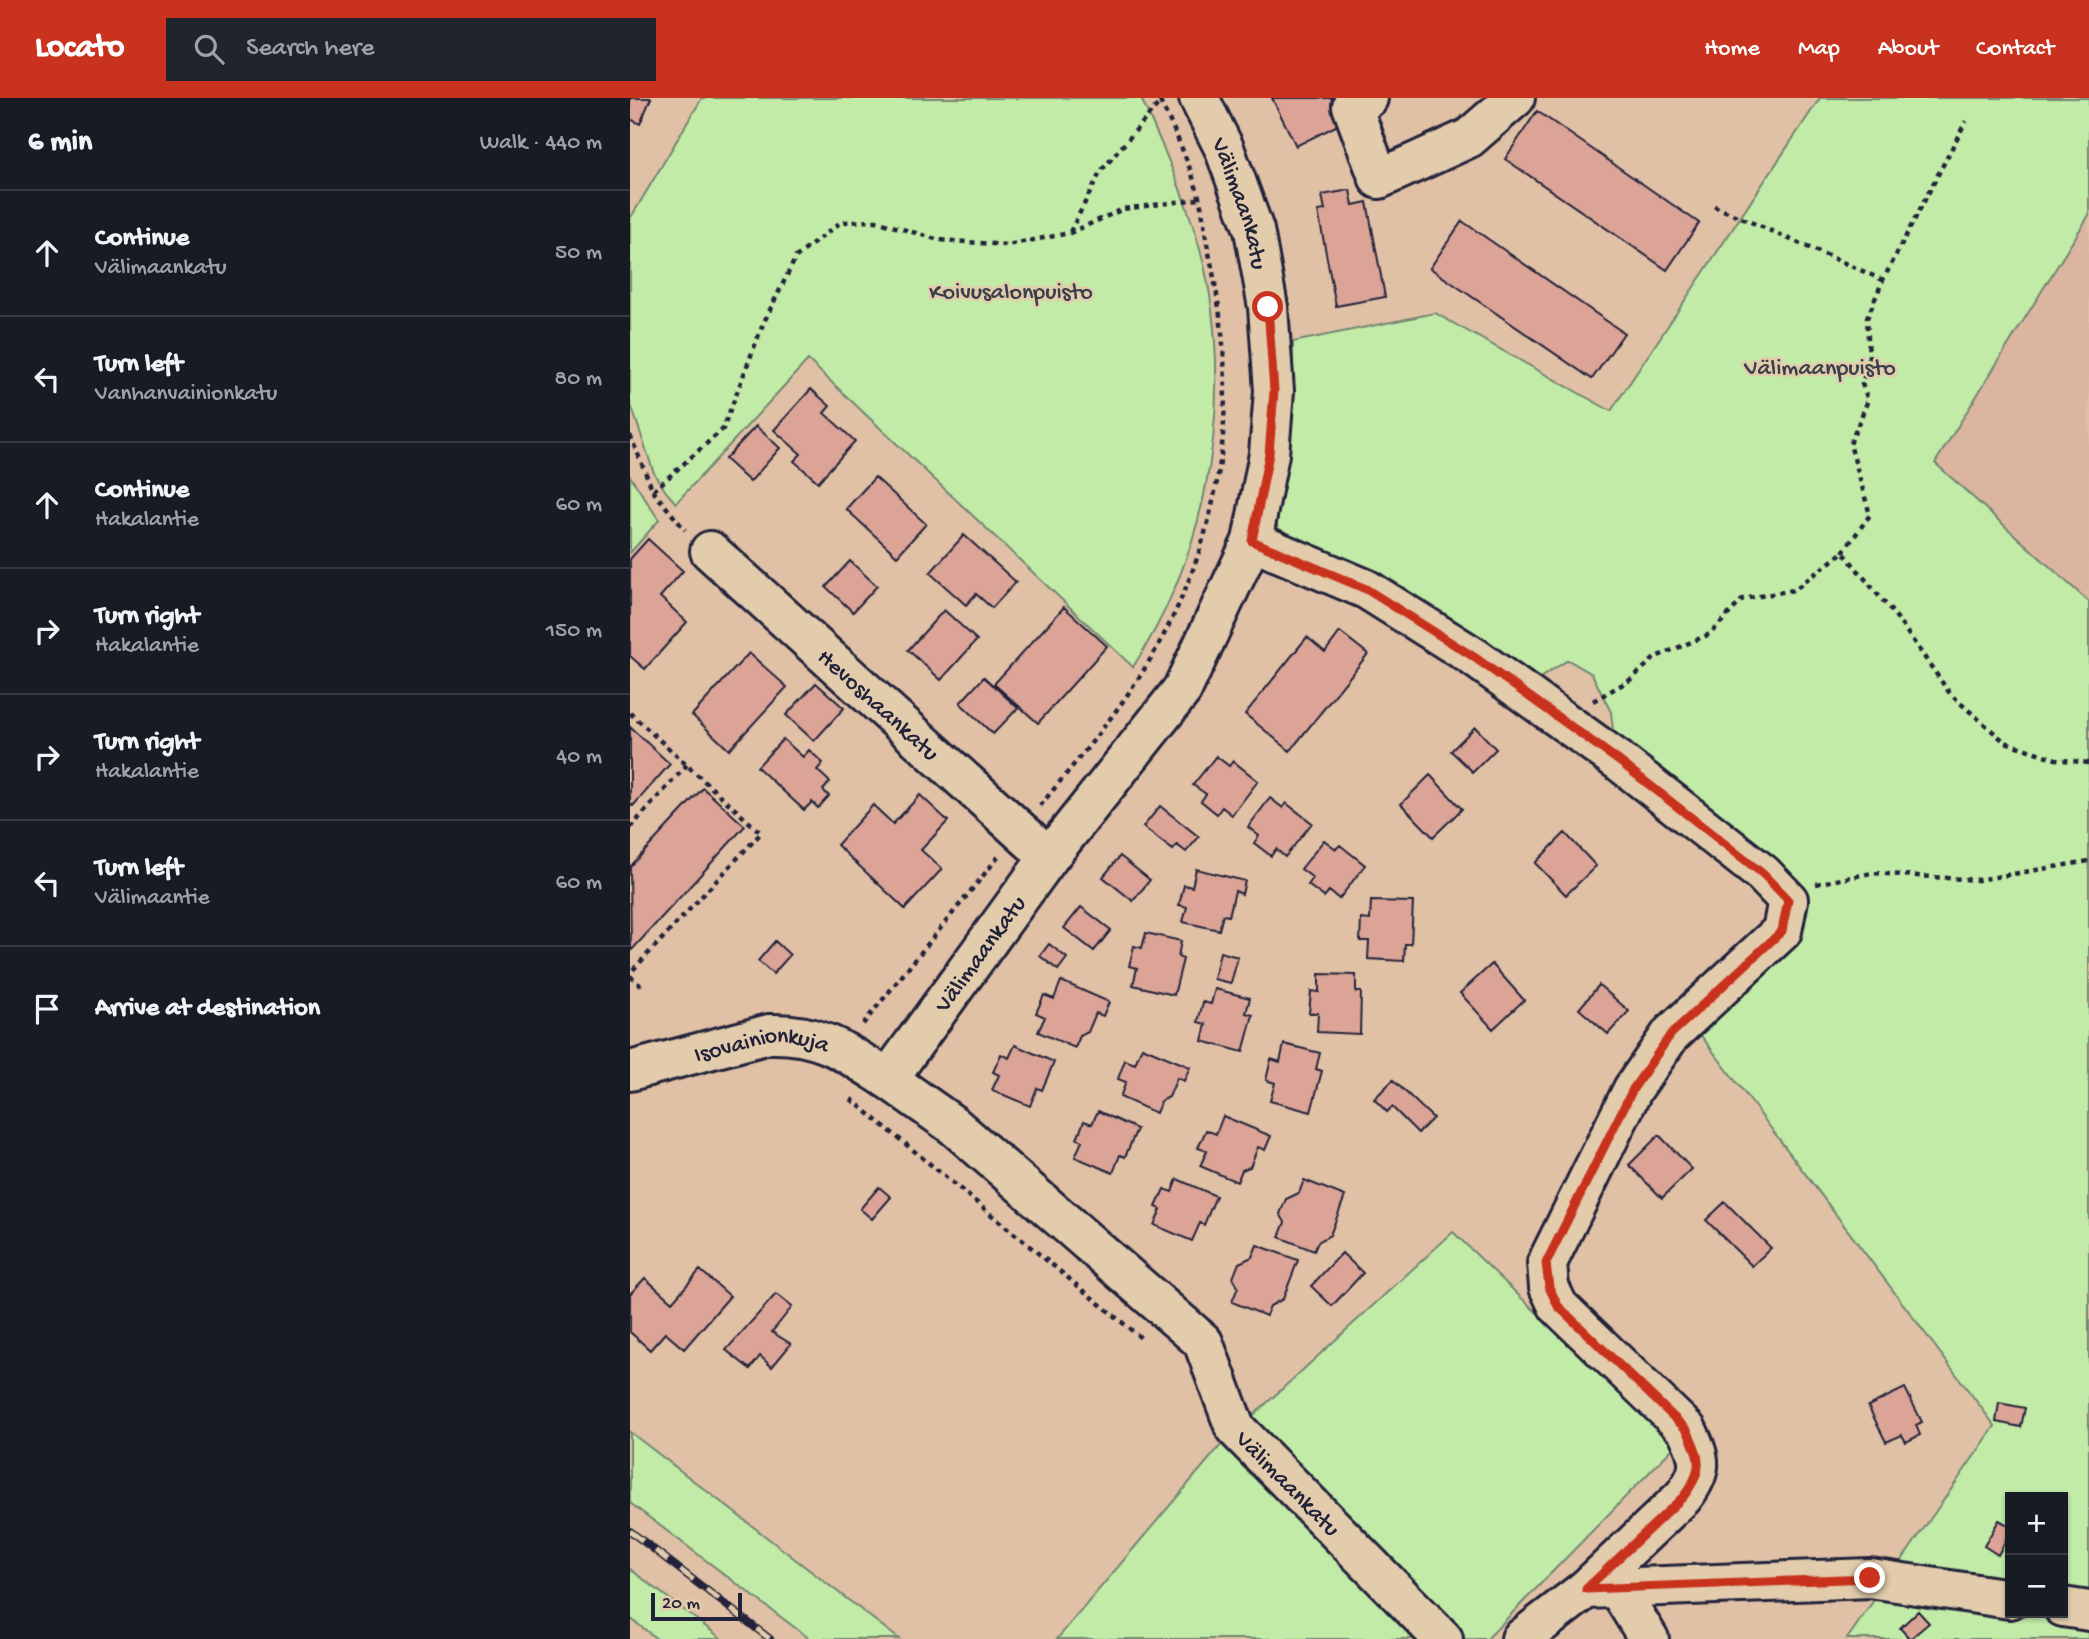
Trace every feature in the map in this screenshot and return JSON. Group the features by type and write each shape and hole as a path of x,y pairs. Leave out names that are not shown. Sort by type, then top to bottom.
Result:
{"street":[{"name":"Välimaankatu","path":"1199,98 1224,148 1254,230 1268,307 1274,391 1269,454 1252,541 1182,690 1049,857 888,1079 953,1125 1203,1342 1235,1428 1443,1639"},
{"path":"1368,98 1352,106 1379,179 1469,138 1515,98"},
{"path":"1252,541 1366,589 1474,657 1562,719 1763,874 1788,900 1782,931 1671,1034 1633,1089 1546,1263 1549,1287 1558,1306 1687,1430 1699,1456 1696,1480 1602,1589 1521,1639"},
{"name":"Hevoshaankatu","path":"710,551 1049,857"},
{"name":"Isovainionkuja","path":"630,1071 769,1034 793,1033 814,1037 842,1050 888,1079"},
{"path":"1602,1589 1870,1578 2005,1599"},
{"path":"1602,1589 1650,1639"},
{"path":"2068,1608 2089,1611"}],"path":[{"path":"1070,233 1101,171 1159,100 1200,199 1221,307 1226,369 1226,427 1207,526 1182,594 1151,658 1092,742 828,1070 841,1091 1150,1346"},
{"path":"1562,719 1630,680 1656,657 1710,634 1743,599 1794,590 1843,552 1870,515 1850,444 1868,400 1862,384 1869,359 1867,318 1883,280 1966,121"},
{"path":"653,491 723,429 763,324 796,257 841,222 876,221 939,240 1007,246 1070,233 1123,209 1200,199"},
{"path":"1714,206 1883,280"},
{"path":"630,435 653,491 672,518 710,551"},
{"path":"1843,552 1897,618 1951,695 2005,742 2056,759 2089,763"},
{"path":"630,713 761,833 630,974 642,986"},
{"path":"630,828 687,765"},
{"path":"1788,900 1817,884 1872,873 1978,880 2089,860"}],"shaded area":[{"path":"2089,215 2089,602 1935,463"}],"green space":[{"name":"Koivusalonpuisto","path":"702,98 1141,98 1175,175 1202,256 1212,310 1216,403 1212,450 1192,540 1177,584 1133,667 808,360 676,503 666,492 654,473 630,402 630,219"},
{"name":"Välimaanpuisto","path":"1820,98 2089,98 2089,215 1935,463 2089,602 2089,1639 1847,1639 1995,1426 1700,1034 1785,951 1805,905 1765,850 1614,739 1611,712 1592,674 1568,660 1535,681 1291,540 1278,528 1274,514 1293,392 1293,342 1435,313 1611,411"},
{"path":"630,476 659,520 630,553"},
{"path":"1453,1232 1675,1446 1487,1639 1057,1639 1221,1445"},
{"path":"630,1432 899,1639 810,1639 630,1503"},
{"path":"630,1569 722,1639 657,1639 630,1618"}],"building":[{"path":"630,98 651,98 640,124 630,119"},
{"path":"1272,98 1335,98 1346,121 1296,146"},
{"path":"1537,111 1699,223 1667,270 1505,159"},
{"path":"1350,190 1353,205 1367,202 1385,297 1336,306 1318,211 1325,210 1322,195"},
{"path":"1462,221 1624,333 1592,379 1430,268"},
{"path":"811,389 830,406 824,413 855,441 818,482 794,461 801,454 774,430"},
{"path":"756,426 780,448 750,482 725,459"},
{"path":"875,477 926,524 897,556 846,509"},
{"path":"964,535 1016,582 992,608 976,594 966,605 930,573"},
{"path":"648,539 683,571 660,597 687,622 645,669 630,656 630,559"},
{"path":"850,561 877,586 853,612 826,587"},
{"path":"1064,607 1107,646 1038,723 994,684"},
{"path":"944,610 977,640 941,680 908,650"},
{"path":"1340,632 1368,654 1290,751 1245,714 1307,637 1325,652"},
{"path":"749,653 787,687 729,750 692,715"},
{"path":"984,677 1018,708 993,734 960,703"},
{"path":"816,683 844,708 814,741 786,715"},
{"path":"630,727 670,764 633,806 630,803"},
{"path":"1475,727 1496,749 1473,772 1451,751"},
{"path":"783,739 803,757 809,750 823,763 817,770 830,782 823,790 829,796 818,808 812,802 804,810 757,767"},
{"path":"1216,756 1229,766 1233,761 1258,781 1232,815 1222,807 1217,814 1201,801 1206,794 1193,785"},
{"path":"1430,775 1462,809 1433,837 1401,804"},
{"path":"703,788 745,826 631,951 630,867"},
{"path":"920,795 948,821 921,850 942,869 905,909 837,845 873,805 893,824"},
{"path":"1270,798 1283,808 1286,803 1312,823 1285,857 1276,849 1271,856 1254,843 1259,836 1248,827"},
{"path":"1160,806 1199,837 1186,852 1177,845 1173,850 1143,827"},
{"path":"1565,833 1596,866 1566,895 1535,863"},
{"path":"1324,840 1336,849 1340,845 1365,865 1339,899 1329,891 1324,897 1308,885 1313,878 1301,869"},
{"path":"1120,856 1150,880 1133,901 1103,877"},
{"path":"1196,869 1245,881 1242,894 1235,891 1229,916 1223,915 1219,930 1183,922 1187,907 1179,905 1184,885 1192,887"},
{"path":"1371,901 1413,902 1411,944 1405,944 1404,961 1368,959 1369,941 1360,941 1361,919 1370,920"},
{"path":"1081,907 1111,930 1094,951 1064,928"},
{"path":"1146,933 1181,941 1178,957 1183,959 1174,995 1133,985 1137,968 1129,966 1134,946 1142,948"},
{"path":"775,941 790,955 773,974 758,961"},
{"path":"1049,944 1067,958 1058,970 1040,956"},
{"path":"1220,952 1238,957 1231,983 1214,979"},
{"path":"1492,964 1524,1000 1493,1029 1460,993"},
{"path":"1319,974 1356,975 1356,992 1361,992 1360,1034 1317,1032 1318,1013 1309,1013 1311,991 1319,992"},
{"path":"1061,981 1109,1002 1103,1016 1096,1013 1088,1032 1080,1036 1075,1048 1038,1032 1045,1017 1036,1013 1044,995 1054,999"},
{"path":"1599,985 1629,1011 1608,1034 1579,1009"},
{"path":"1215,989 1250,998 1246,1013 1253,1015 1243,1052 1202,1041 1206,1024 1198,1022 1203,1002 1211,1004"},
{"path":"1284,1044 1320,1053 1316,1069 1322,1071 1311,1112 1270,1101 1275,1083 1266,1080 1271,1059 1280,1062"},
{"path":"1015,1045 1054,1062 1042,1090 1037,1088 1030,1106 992,1090 999,1075 993,1072 1001,1054 1009,1058"},
{"path":"1142,1047 1190,1067 1184,1081 1177,1078 1169,1097 1161,1101 1156,1113 1120,1097 1126,1082 1118,1079 1125,1060 1135,1064"},
{"path":"1393,1080 1433,1118 1418,1133 1392,1107 1387,1112 1374,1099"},
{"path":"1098,1111 1137,1129 1125,1157 1120,1155 1113,1173 1075,1157 1082,1141 1077,1139 1084,1121 1092,1124"},
{"path":"1223,1116 1271,1136 1265,1150 1258,1147 1250,1167 1242,1170 1237,1182 1200,1166 1207,1151 1198,1148 1206,1130 1216,1134"},
{"path":"1659,1135 1692,1169 1662,1198 1629,1165"},
{"path":"1177,1179 1216,1196 1204,1225 1200,1223 1192,1241 1154,1225 1161,1209 1156,1207 1164,1189 1172,1192"},
{"path":"1304,1180 1345,1196 1330,1235 1318,1242 1314,1251 1279,1237 1285,1222 1280,1214 1286,1199 1299,1193"},
{"path":"879,1187 891,1197 872,1219 860,1209"},
{"path":"1725,1202 1771,1248 1752,1266 1706,1220"},
{"path":"1257,1245 1298,1260 1283,1299 1270,1306 1266,1316 1232,1302 1238,1287 1233,1278 1239,1263 1252,1257"},
{"path":"1342,1253 1363,1273 1332,1306 1311,1286"},
{"path":"700,1270 730,1296 684,1349 665,1333 650,1350 630,1332 630,1294 645,1278 672,1302"},
{"path":"776,1294 792,1307 772,1332 791,1344 772,1367 760,1356 750,1369 726,1350"},
{"path":"1905,1388 1922,1422 1916,1425 1920,1435 1906,1442 1902,1435 1886,1442 1868,1406"},
{"path":"1999,1403 2025,1408 2021,1427 1996,1422"},
{"path":"1999,1520 2005,1523 2005,1542 1998,1555 1984,1546"},
{"path":"1918,1611 1929,1623 1910,1639 1900,1628"}],"railway":[{"path":"630,1531 770,1639"}],"route":[{"path":"1268,307 1274,391 1269,454 1252,541 1366,589 1474,657 1619,761 1763,874 1788,900 1782,931 1689,1015 1648,1064 1546,1263 1549,1287 1558,1306 1687,1430 1699,1456 1696,1480 1683,1497 1586,1589 1870,1578"}]}
